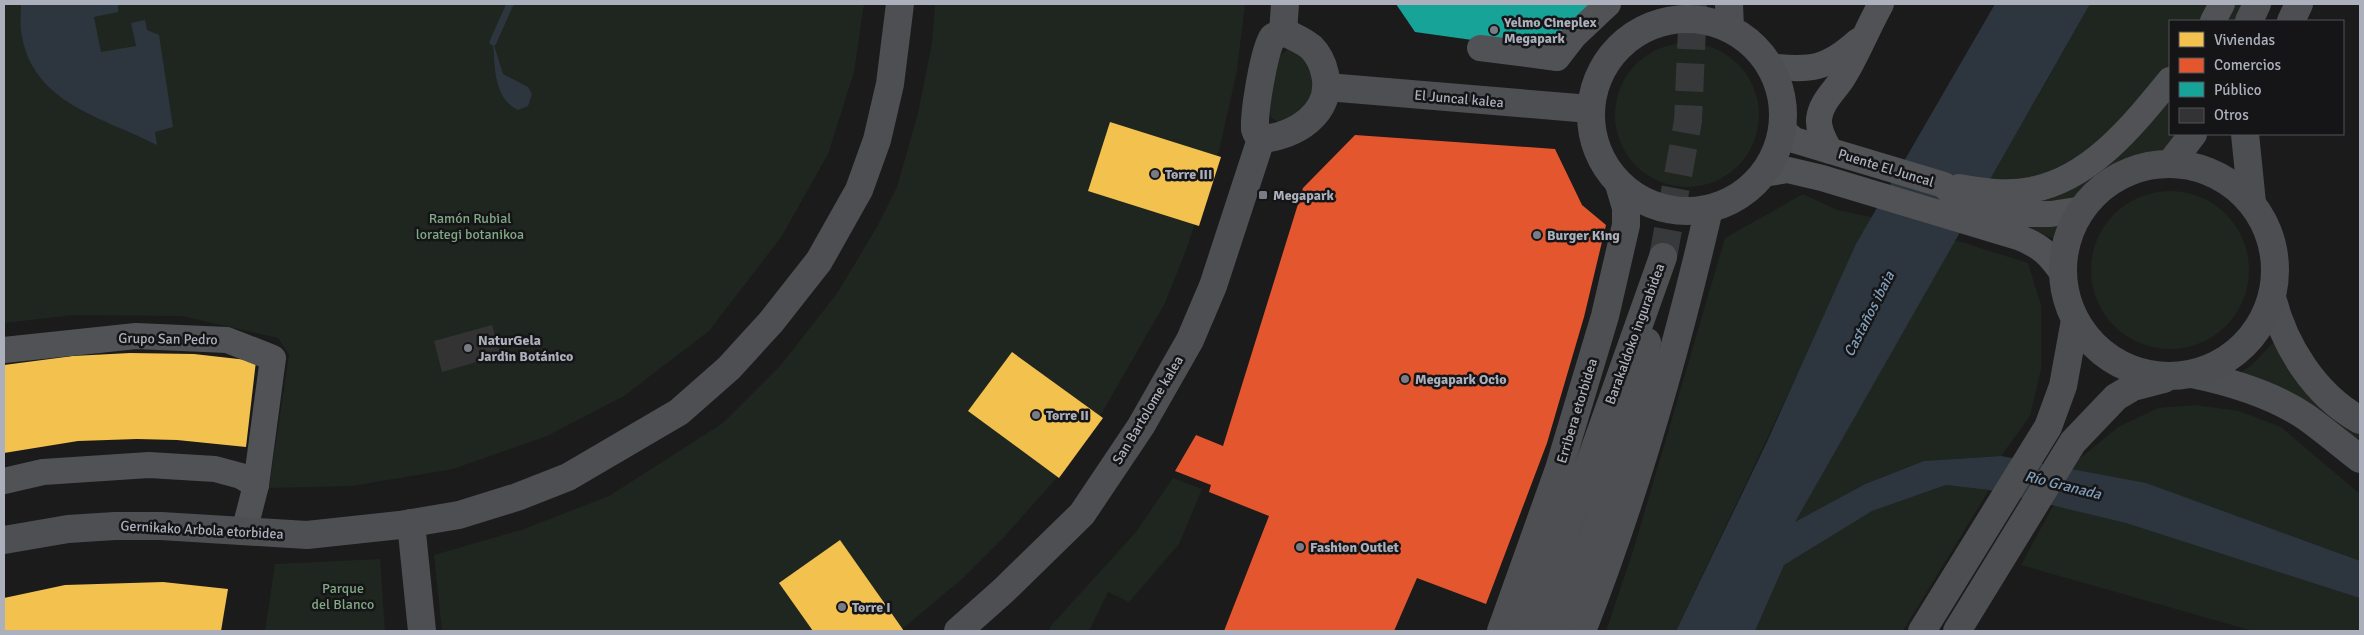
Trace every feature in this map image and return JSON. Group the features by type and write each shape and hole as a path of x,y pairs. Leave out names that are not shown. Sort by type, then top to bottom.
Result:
{"main road":[{"path":"2249,20 2257,4"},
{"path":"2291,20 2299,4"},
{"path":"2170,164 2192,135"},
{"path":"2245,135 2252,203"},
{"path":"1959,629 2073,442 2116,397 2133,386 2186,375 2220,362 2234,354 2251,338 2264,319 2272,297 2276,272 2273,248 2265,224 2252,203 2235,187 2215,175 2193,167 2170,164 2151,166 2132,171 2115,179 2097,192 2083,208 2073,225 2066,244 2063,274 2069,306 2075,320 2090,341 2108,358 2147,374 2186,375"},
{"path":"1929,621 2048,427 2063,386 2075,320"}],"street":[{"name":"Gernikako Arbola etorbidea","path":"4,540 68,529 115,526 307,535 401,525 459,515 517,497 568,476 679,412 729,368 771,322 820,261 859,190 876,140 890,84 900,4"},
{"path":"1283,32 1284,4"},
{"path":"1480,48 1557,58 1574,36 1608,4"},
{"path":"1830,151 1821,134 1819,120 1821,110 1825,101 1844,76 1881,4"},
{"path":"2214,20 2222,4"},
{"path":"1657,15 1678,20 1704,21 1730,17 1769,66 1781,96 1782,129 1772,160 1763,174 1740,196 1709,209 1685,212 1661,208 1639,199 1619,184 1606,168 1596,150 1591,130 1590,109 1593,91 1609,59 1621,45 1657,15"},
{"path":"1283,32 1300,40 1318,56 1323,66 1327,87 1323,102 1299,129 1277,137 1261,139 1256,133 1255,117 1266,51 1273,37 1283,32"},
{"path":"1769,66 1809,68 1828,64 1844,54 1863,37"},
{"path":"1944,185 1994,192 2031,190 2062,180 2088,165 2122,134 2169,81"},
{"name":"El Juncal kalea","path":"1327,87 1556,108 1590,109"},
{"name":"Puente El Juncal","path":"1782,129 1794,140 1944,185 1958,202 2006,214 2051,214 2083,208"},
{"name":"San Bartolome kalea","path":"958,631 1003,591 1082,514 1141,426 1190,340 1214,286 1261,139"},
{"name":"Puente El Juncal","path":"1763,174 1788,170 1822,178 2037,245 2051,258 2063,274"},
{"name":"Erribera etorbidea","path":"1500,631 1559,469 1605,316 1626,226 1626,208 1619,184"},
{"path":"1582,631 1624,515 1653,427 1690,292 1709,209"},
{"name":"Barakaldoko ingurabidea","path":"1530,631 1663,258 1630,426 1598,522 1558,631"},
{"path":"2272,297 2278,321 2296,356 2328,396 2344,410 2360,420"},
{"name":"Grupo San Pedro","path":"4,350 136,336 227,340 273,358 256,485 244,532"},
{"path":"2186,375 2227,381 2250,388 2304,416 2360,460"},
{"path":"4,481 43,472 149,465 215,469 241,476 256,485"},
{"path":"401,525 404,631"},
{"path":"401,525 422,631"}],"green space":[{"name":"Ramón Rubial lorategi botanikoa","path":"4,4 864,4 854,72 828,154 782,236 709,331 624,396 547,436 453,469 352,486 269,488 289,355 278,338 182,316 74,315 4,323"},
{"path":"935,4 1245,4 1237,70 1219,151 1185,253 1165,303 1103,411 1061,473 1004,537 963,578 900,631 442,631 434,555 524,529 609,496 723,423 780,366 838,292 878,225 897,187 918,113 932,43"},
{"path":"2090,4 2255,4 2248,20 2169,20 2169,135 2178,135 2170,164 2151,166 2134,171 2105,186 2082,211 2073,226 2066,244 1975,206"},
{"path":"1687,43 1714,49 1727,55 1738,64 1747,75 1753,88 1759,115 1753,142 1747,155 1738,166 1727,175 1714,181 1687,187 1660,181 1647,175 1636,166 1627,155 1621,142 1615,115 1621,88 1627,75 1636,64 1647,55 1660,49"},
{"path":"1288,49 1300,50 1315,78 1310,100 1302,111 1278,122 1269,113 1276,59"},
{"path":"2170,191 2200,197 2214,204 2226,214 2236,226 2243,240 2249,270 2243,300 2236,314 2226,326 2214,336 2200,343 2170,349 2140,343 2126,336 2114,326 2104,314 2097,300 2091,270 2097,240 2104,226 2114,214 2126,204 2140,197"},
{"path":"1803,194 1837,210 1872,217 1676,631 1606,631 1633,551 1725,238"},
{"path":"1955,240 2028,263 2041,305 2041,369 2030,416 2001,456 1924,461 1865,484 1794,523"},
{"path":"2287,328 2360,420 2360,459 2227,381 2252,365"},
{"path":"2195,405 2239,411 2281,427 2360,494 2360,631 2253,631 2021,565 2078,460 2118,427 2158,408"},
{"path":"1173,478 1202,489 1179,544 1129,602 1108,592 1089,631 1050,631 1050,627 1136,532"},
{"path":"1946,485 1989,490 1903,631 1755,631 1783,565 1871,511"},
{"name":"Parque del Blanco","path":"380,559 385,631 265,631 275,564"}],"water":[{"path":"21,4 118,4 118,12 94,17 101,52 136,46 131,23 145,20 147,30 159,35 173,127 155,132 157,145 93,116 54,92 39,76 28,56 21,31"},
{"path":"1995,4 2090,4 1795,522 1865,484 1924,461 2001,456 2146,483 2360,561 2360,598 2126,523 1989,490 1946,485 1872,511 1784,565 1755,631 1676,631 1766,444 1856,244"},
{"path":"493,42 503,74 528,87 532,94 528,106 518,110 504,98 495,71"}],"building: Viviendas":[{"name":"Torre III","path":"1110,122 1221,157 1199,226 1088,191"},
{"name":"Torre II","path":"1012,352 1103,418 1059,478 968,411"},
{"path":"130,353 194,354 256,361 246,447 177,440 137,439 78,441 4,453 4,365 73,356"},
{"name":"Torre I","path":"840,540 904,631 813,631 779,583"},
{"path":"163,582 228,589 221,631 4,631 4,598 65,585"}],"building: Comercios":[{"name":"Megapark Ocio","path":"1355,135 1555,149 1582,205 1606,225 1584,317 1547,443 1486,604 1417,578 1394,631 1224,631 1269,516 1209,492 1211,485 1175,471 1196,435 1223,446 1303,188"}],"building: Público":[{"name":"Yelmo Cineplex Megapark","path":"1396,4 1598,4 1551,51 1415,32"}],"building: Otros":[{"name":"NaturGela Jardin Botánico","path":"492,325 501,355 442,372 434,341"}],"waterway":[{"path":"493,42 510,4"}],"tunnel":[{"path":"1663,257 1688,121 1693,4"}],"place":[{"name":"Yelmo Cineplex Megapark","path":"1494,30"},
{"name":"Torre III","path":"1155,174"},
{"name":"Megapark","path":"1263,195"},
{"name":"Burger King","path":"1537,235"},
{"name":"NaturGela Jardin Botánico","path":"468,348"},
{"name":"Megapark Ocio","path":"1405,379"},
{"name":"Torre II","path":"1036,415"},
{"name":"Fashion Outlet","path":"1300,547"},
{"name":"Torre I","path":"842,607"}],"water label":[{"name":"Castaños ibaia","path":"1869,314"},
{"name":"Río Granada","path":"2063,485"}]}
